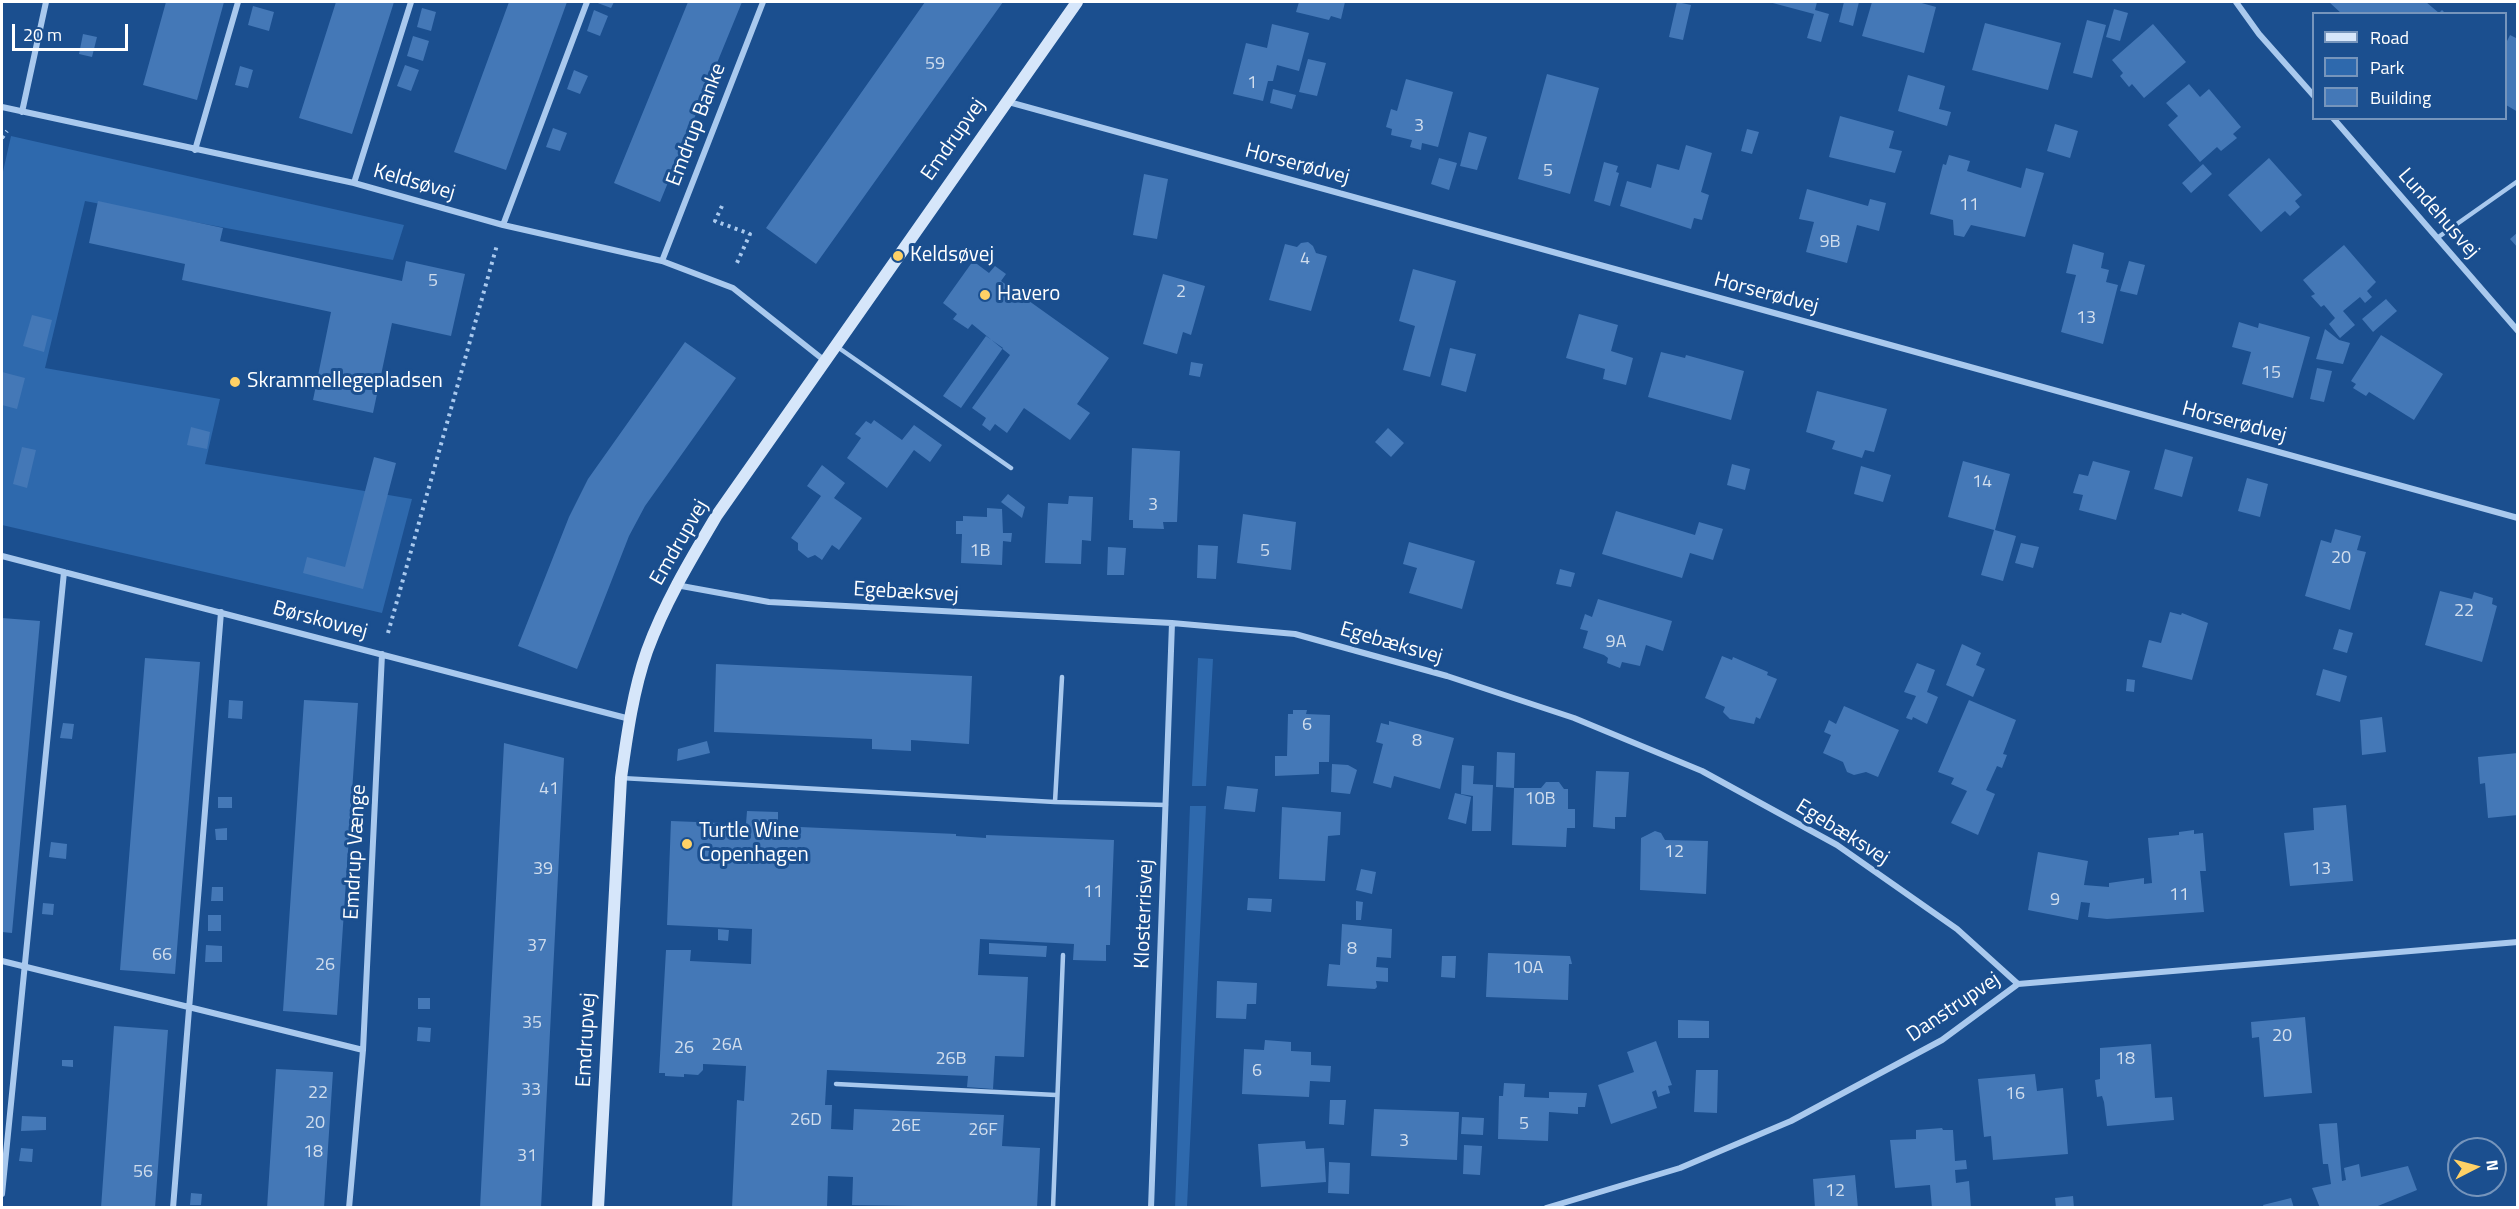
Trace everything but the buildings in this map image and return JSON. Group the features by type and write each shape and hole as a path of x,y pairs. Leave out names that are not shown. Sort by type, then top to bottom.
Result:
{"street":[{"path":"22,112 46,2"},
{"path":"195,150 237,2"},
{"path":"354,183 411,2"},
{"path":"503,225 587,2"},
{"name":"Emdrup Banke","path":"662,261 763,2"},
{"name":"Emdrupvej","path":"598,1208 621,778 630,719 647,651 675,585 717,515 1005,101 1077,2"},
{"path":"2236,2 2259,34 2312,95"},
{"name":"Horserødvej","path":"1005,101 2517,519"},
{"name":"Keldsøvej","path":"2,107 354,183 503,225 662,261 727,285 825,361"},
{"name":"Lundehusvej","path":"2335,120 2517,331"},
{"name":"Børskovvej","path":"2,556 630,719"},
{"path":"2,1194 64,572"},
{"name":"Egebæksvej","path":"675,585 769,602 1172,623 1295,634 1425,670 1574,718 1702,771 1837,845 1957,929 2018,984"},
{"path":"172,1208 221,612"},
{"name":"Klosterrisvej","path":"1151,1208 1172,623"},
{"name":"Emdrup Vænge","path":"349,1208 363,1050 382,654"},
{"name":"Danstrupvej","path":"1546,1208 1680,1168 1791,1121 1942,1040 2018,984 2517,942"},
{"path":"2,961 190,1005 363,1050"}],"lane":[{"path":"2437,238 2517,181"},
{"path":"836,345 1011,468"},
{"path":"1055,802 1062,677"},
{"path":"621,778 1055,802 1166,805"},
{"path":"1053,1208 1063,956"},
{"path":"836,1084 1056,1095"}],"path":[{"path":"722,206 715,221 750,234 727,285"},
{"path":"382,654 503,225"}],"green space":[{"path":"11,136 404,225 393,260 85,201 45,368 220,399 205,464 412,499 382,613 2,525 2,176"},
{"path":"1198,658 1213,659 1206,786 1192,786"},
{"path":"1190,806 1206,806 1187,1207 1175,1208"}],"place":[{"name":"Keldsøvej","path":"898,256"},
{"name":"Havero","path":"985,295"},
{"name":"Skrammellegepladsen","path":"235,382"},
{"name":"Turtle Wine Copenhagen","path":"687,844"}]}
